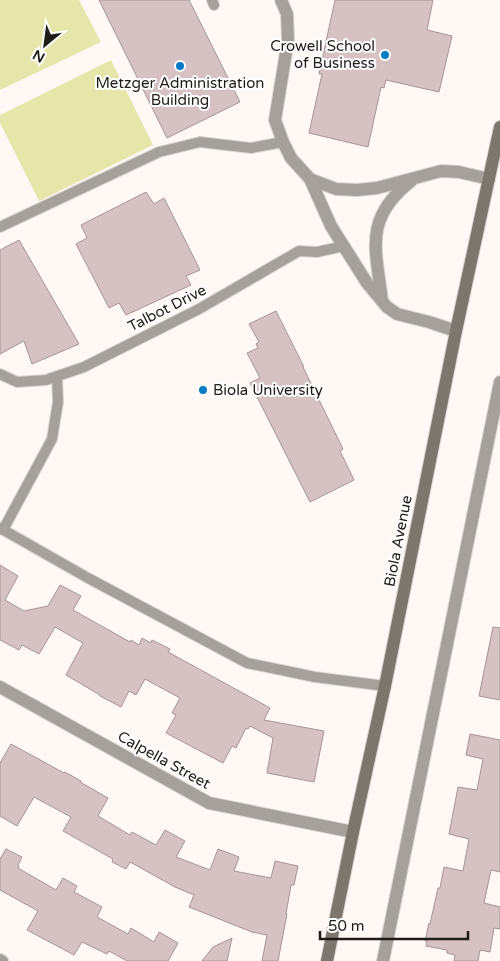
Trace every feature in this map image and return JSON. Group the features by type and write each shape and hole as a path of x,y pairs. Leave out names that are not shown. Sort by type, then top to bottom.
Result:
{"street":[{"path":"282,0 287,14 288,40 275,120 291,158 310,179 331,226 368,283 387,307 397,314 456,331"},
{"name":"Biola Avenue","path":"327,961 385,686 456,331 500,127"},
{"path":"310,179 336,189 357,190 377,188 441,171 459,172 489,179"},
{"path":"382,301 375,246 376,229 391,201 414,178"},
{"path":"383,961 500,382"},
{"name":"Calpella Street","path":"0,687 209,803 353,832"}],"lane":[{"path":"0,226 159,152 200,142 251,148 283,142"},
{"name":"Talbot Drive","path":"0,374 17,382 46,380 84,367 199,309 299,251 317,252 344,246"},
{"path":"58,376 58,402 52,439 2,529 81,574 247,663 300,674 385,686"}],"shaded area":[{"path":"0,0 79,0 101,42 0,90"},
{"path":"111,60 153,145 39,201 0,123 0,115"}],"building":[{"name":"Metzger Administration Building","path":"99,0 189,0 240,102 167,138"},
{"name":"Crowell School of Business","path":"335,0 433,0 427,30 452,36 439,92 386,80 384,88 381,87 368,147 309,133 322,74 319,74"},
{"path":"146,192 154,204 164,198 200,270 186,276 191,285 126,315 119,303 109,308 76,244 87,238 81,225"},
{"path":"19,240 79,344 32,364 24,341 0,354 0,250"},
{"path":"276,311 343,449 340,451 354,480 310,502 250,383 260,378 247,353 258,348 256,344 259,342 249,324"},
{"path":"0,565 18,576 5,600 24,611 48,606 60,585 81,596 73,610 130,642 131,640 139,645 142,638 151,643 152,640 170,649 168,652 270,708 264,720 324,731 314,782 267,773 273,738 250,726 248,729 246,728 236,748 232,746 223,763 166,733 176,715 172,713 180,698 145,679 136,695 129,691 121,707 100,696 66,675 83,643 55,627 39,654 22,645 19,650 0,640"},
{"path":"493,627 500,628 500,700 479,696"},
{"path":"470,734 500,740 500,872 491,870 484,903 500,907 500,929 494,928 490,952 480,950 478,961 454,961 455,955 447,953 447,950 426,946 427,941 425,941 444,867 463,871 469,839 449,834 458,787 477,790 483,759 466,755"},
{"path":"11,744 65,772 108,798 98,816 130,835 132,832 156,845 165,830 185,841 176,857 210,870 218,849 239,857 234,871 271,878 275,861 298,866 294,885 291,885 278,961 262,961 267,935 252,932 189,907 194,895 175,887 130,862 126,869 112,862 113,859 63,831 71,817 34,797 17,826 0,816 0,763"},
{"path":"6,849 22,857 18,868 56,890 63,878 77,886 74,892 102,907 97,917 128,934 131,928 154,942 159,932 178,943 168,961 127,961 109,951 107,954 82,942 74,955 27,930 38,911 0,890 0,859"},
{"path":"232,938 227,961 202,961 213,947"}],"place":[{"name":"Crowell School of Business","path":"385,55"},
{"name":"Metzger Administration Building","path":"180,66"},
{"name":"Biola University","path":"203,390"}]}
